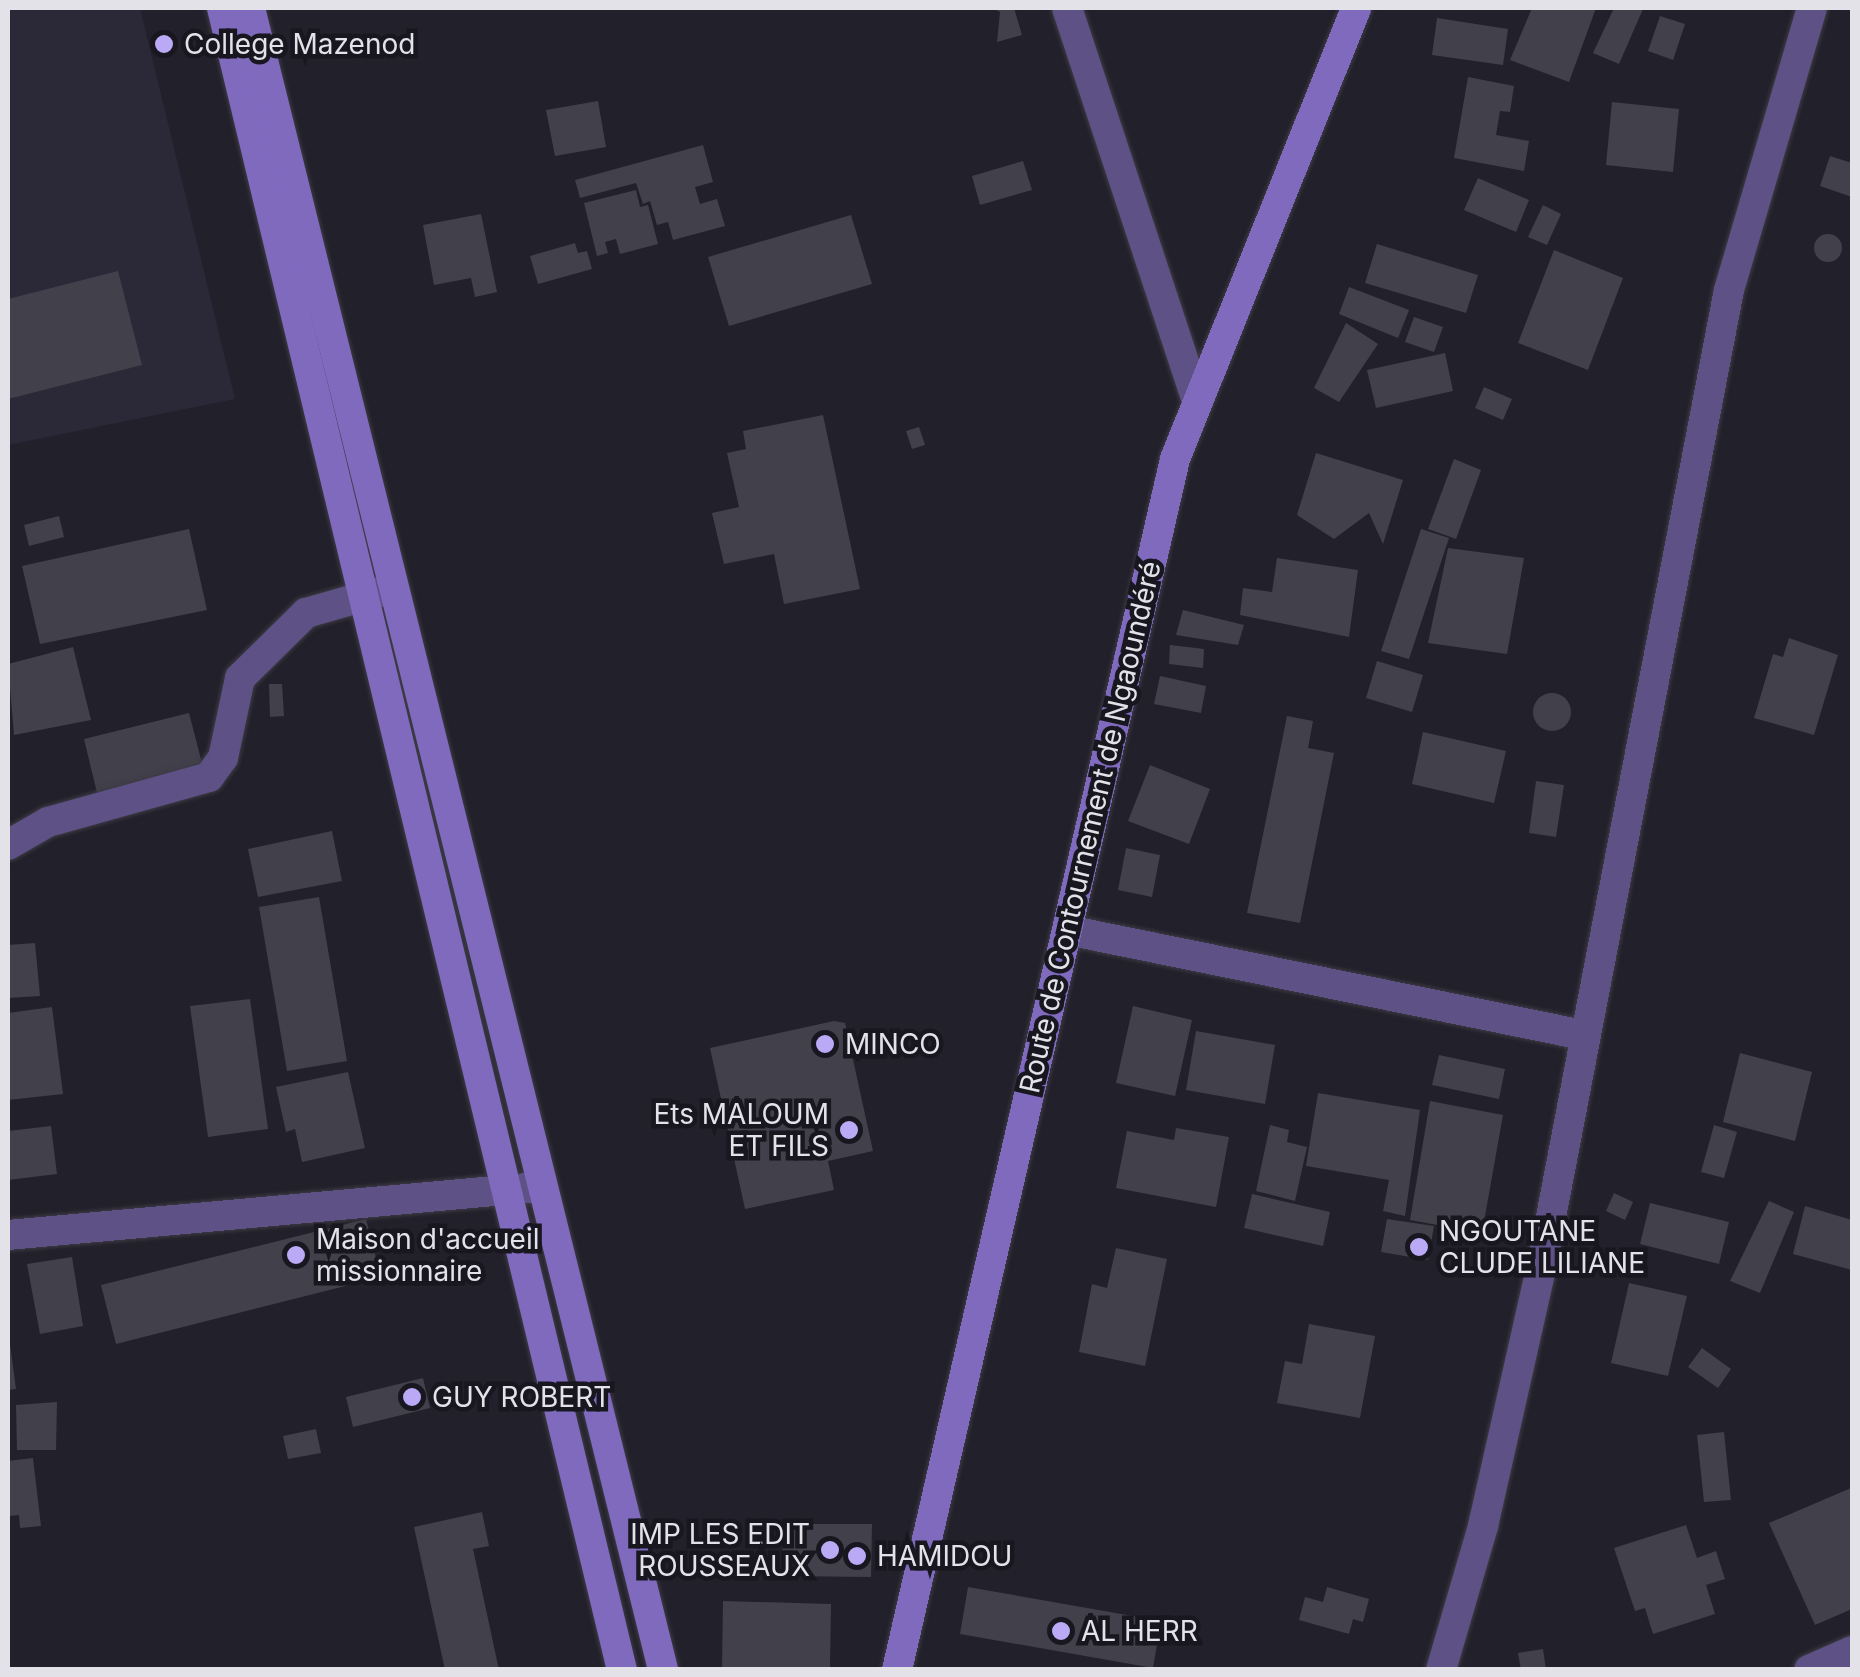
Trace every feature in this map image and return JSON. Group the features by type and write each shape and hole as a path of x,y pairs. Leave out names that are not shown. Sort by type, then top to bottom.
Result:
{"main road":[{"path":"222,8 539,1186 663,1670"},
{"path":"250,8 506,1186 622,1670"},
{"name":"Route de Contournement de Ngaoundéré","path":"897,1670 1176,458 1356,8"}],"street":[{"path":"1067,8 1198,402"},
{"path":"1440,1670 1484,1526 1541,1269 1583,1034 1729,290 1812,8"},
{"path":"8,846 48,822 209,776 223,758 240,678 306,613 378,592"},
{"path":"1067,930 1583,1034"},
{"path":"8,1235 506,1186 539,1186"},
{"path":"1808,1670 1852,1651"}],"shaded area":[{"path":"8,8 140,8 235,399 8,445"}],"building":[{"path":"993,8 1014,8 1022,35 997,42 1000,12"},
{"path":"1532,8 1596,8 1569,82 1510,60"},
{"path":"1614,8 1643,9 1619,64 1593,53"},
{"path":"1660,16 1685,24 1673,60 1648,51"},
{"path":"1437,18 1508,29 1503,65 1432,55"},
{"path":"1468,77 1514,86 1510,112 1500,111 1496,135 1529,141 1524,171 1454,158"},
{"path":"598,101 606,147 555,156 546,110"},
{"path":"1612,102 1679,109 1673,172 1606,165"},
{"path":"703,145 713,182 695,187 700,204 717,199 725,226 673,240 668,222 657,225 650,201 643,204 636,183 580,198 575,180"},
{"path":"1830,156 1852,163 1852,197 1820,186"},
{"path":"1023,161 1032,190 980,205 972,176"},
{"path":"1478,178 1529,200 1516,232 1464,210"},
{"path":"636,190 640,207 648,205 658,244 620,254 616,239 605,242 608,253 597,256 584,203"},
{"path":"1543,205 1561,214 1547,245 1528,237"},
{"path":"481,214 497,292 475,297 471,278 434,285 423,225"},
{"path":"851,215 872,284 729,326 708,257"},
{"path":"1828,234 1838,238 1842,248 1838,258 1828,262 1818,258 1814,248 1818,238"},
{"path":"575,243 578,253 587,251 592,269 538,284 530,256"},
{"path":"1377,244 1478,275 1466,313 1365,283"},
{"path":"1554,250 1623,278 1588,370 1518,343"},
{"path":"118,271 142,365 8,399 8,299"},
{"path":"1349,287 1409,310 1398,338 1339,314"},
{"path":"1414,317 1443,327 1434,352 1405,342"},
{"path":"1346,323 1378,344 1339,402 1314,388"},
{"path":"1445,353 1453,391 1376,408 1367,370"},
{"path":"1484,387 1512,399 1503,420 1475,408"},
{"path":"823,415 860,589 784,604 774,554 724,564 712,513 739,507 727,453 746,449 743,431"},
{"path":"919,427 925,445 912,449 906,431"},
{"path":"1316,453 1403,480 1383,544 1369,513 1334,539 1297,515"},
{"path":"1454,459 1481,470 1456,539 1428,529"},
{"path":"59,516 64,537 29,546 24,525"},
{"path":"189,529 207,610 40,644 22,566"},
{"path":"1421,529 1449,538 1409,659 1381,651"},
{"path":"1448,548 1524,558 1507,654 1428,643"},
{"path":"1277,558 1358,570 1349,637 1240,615 1243,588 1272,592"},
{"path":"1183,610 1244,625 1238,645 1176,635"},
{"path":"1789,638 1838,655 1814,735 1754,718 1773,654 1783,657"},
{"path":"1170,645 1204,649 1203,668 1169,664"},
{"path":"73,647 91,720 14,735 8,664"},
{"path":"1377,661 1423,675 1412,712 1366,698"},
{"path":"1160,676 1206,686 1201,713 1154,704"},
{"path":"269,684 282,684 284,716 270,717"},
{"path":"1552,693 1565,699 1571,712 1565,725 1552,731 1539,725 1533,712 1539,699"},
{"path":"189,713 204,771 98,797 84,739"},
{"path":"1287,716 1313,721 1308,748 1334,753 1300,923 1247,913"},
{"path":"1423,732 1506,751 1494,803 1412,784"},
{"path":"1150,765 1210,789 1189,844 1128,821"},
{"path":"1536,781 1564,785 1556,837 1529,833"},
{"path":"332,831 342,881 258,897 248,849"},
{"path":"1126,848 1160,855 1152,897 1118,890"},
{"path":"319,897 347,1061 287,1071 259,907"},
{"path":"35,943 40,996 8,998 8,945"},
{"path":"250,999 268,1129 208,1137 190,1006"},
{"path":"1133,1006 1192,1020 1175,1096 1116,1083"},
{"path":"52,1007 63,1094 8,1100 8,1013"},
{"path":"834,1021 845,1023 873,1151 828,1161 834,1190 745,1209 710,1048"},
{"path":"1196,1031 1275,1045 1265,1104 1186,1090"},
{"path":"1740,1053 1812,1072 1795,1141 1723,1122"},
{"path":"1439,1055 1505,1069 1499,1099 1432,1085"},
{"path":"348,1072 365,1148 302,1162 295,1129 286,1132 276,1087"},
{"path":"1318,1093 1420,1110 1405,1216 1383,1211 1389,1180 1306,1166"},
{"path":"1430,1101 1503,1115 1482,1233 1410,1220"},
{"path":"1270,1125 1289,1130 1287,1142 1307,1147 1295,1201 1256,1191"},
{"path":"1714,1125 1737,1132 1724,1178 1701,1172"},
{"path":"51,1126 57,1174 8,1180 8,1131"},
{"path":"1176,1128 1229,1137 1216,1207 1116,1188 1127,1131 1174,1140"},
{"path":"1614,1193 1633,1202 1625,1220 1606,1211"},
{"path":"1252,1194 1330,1212 1323,1246 1244,1228"},
{"path":"1769,1201 1794,1212 1760,1293 1730,1281"},
{"path":"1650,1203 1729,1222 1719,1264 1640,1244"},
{"path":"1805,1206 1852,1220 1852,1270 1793,1254"},
{"path":"366,1219 381,1277 116,1344 101,1285"},
{"path":"1387,1219 1434,1226 1428,1260 1381,1252"},
{"path":"1116,1248 1167,1259 1145,1366 1079,1352 1092,1284 1107,1288"},
{"path":"72,1257 83,1326 40,1334 27,1264"},
{"path":"1629,1283 1687,1296 1668,1376 1611,1363"},
{"path":"1309,1324 1375,1336 1360,1418 1277,1403 1285,1361 1302,1364"},
{"path":"8,1329 16,1389 8,1390"},
{"path":"1702,1348 1731,1369 1718,1388 1688,1367"},
{"path":"423,1378 430,1408 353,1427 346,1397"},
{"path":"57,1402 56,1450 17,1450 16,1405"},
{"path":"316,1429 321,1453 288,1459 283,1436"},
{"path":"1724,1432 1731,1500 1704,1502 1697,1435"},
{"path":"33,1458 41,1526 20,1528 19,1515 8,1516 8,1461"},
{"path":"1851,1488 1852,1609 1815,1625 1769,1523"},
{"path":"482,1512 489,1546 473,1549 499,1670 445,1670 414,1527"},
{"path":"783,1524 872,1524 871,1577 782,1576"},
{"path":"1686,1525 1697,1558 1716,1551 1725,1579 1706,1585 1715,1614 1653,1634 1645,1608 1635,1611 1614,1548"},
{"path":"968,1587 1161,1621 1153,1668 960,1634"},
{"path":"1327,1587 1369,1599 1363,1622 1353,1619 1349,1634 1299,1620 1305,1597 1323,1602"},
{"path":"723,1601 831,1604 830,1669 722,1667"},
{"path":"1543,1649 1546,1670 1521,1670 1518,1653"}],"place":[{"name":"College Mazenod","path":"164,44"},
{"name":"MINCO","path":"825,1044"},
{"name":"Ets MALOUM ET FILS","path":"849,1130"},
{"name":"NGOUTANE CLUDE LILIANE","path":"1419,1247"},
{"name":"Maison d'accueil missionnaire","path":"296,1255"},
{"name":"GUY ROBERT","path":"412,1397"},
{"name":"IMP LES EDIT ROUSSEAUX","path":"830,1550"},
{"name":"HAMIDOU","path":"857,1556"},
{"name":"AL HERR","path":"1061,1631"}]}
